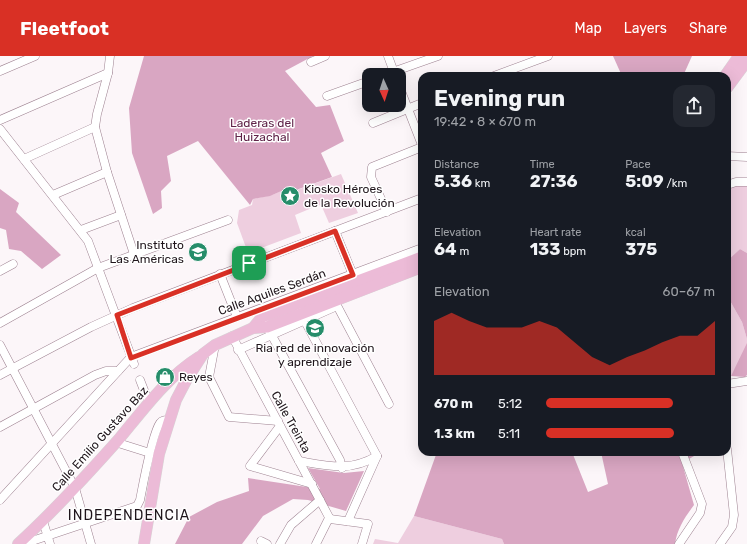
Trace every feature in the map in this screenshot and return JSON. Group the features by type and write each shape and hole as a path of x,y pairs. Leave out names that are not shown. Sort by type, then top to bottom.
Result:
{"main road":[{"path":"728,72 739,56"},
{"path":"731,83 747,62"},
{"path":"334,299 418,259"},
{"path":"267,326 334,299 418,268"},
{"name":"Calle Emilio Gustavo Baz","path":"18,544 75,488 149,403 184,367 215,345 232,336 253,328 267,326"},
{"path":"144,544 159,454 169,420 187,379 203,354"}],"street":[{"path":"0,71 35,56"},
{"path":"110,56 108,73 95,127 107,172 134,254"},
{"path":"311,62 325,56"},
{"path":"388,56 392,68"},
{"path":"406,68 438,56"},
{"path":"505,72 548,56"},
{"path":"0,120 108,73"},
{"path":"327,96 362,84"},
{"path":"373,123 418,104"},
{"path":"407,108 418,136"},
{"path":"24,158 95,127"},
{"path":"0,129 88,240 117,315 132,361 118,370 0,499"},
{"path":"387,212 370,172 374,165 418,148"},
{"path":"731,156 747,157"},
{"path":"53,195 107,172"},
{"path":"731,184 736,182 747,182"},
{"path":"0,375 91,326 117,315 220,274 418,200"},
{"path":"81,230 121,215"},
{"path":"0,323 98,268 228,220"},
{"path":"335,231 353,275"},
{"name":"Calle Aquiles Serdán","path":"132,361 237,317 418,250"},
{"path":"0,271 13,264"},
{"path":"220,274 237,317"},
{"path":"238,350 267,326 334,299 389,404"},
{"path":"300,312 377,456"},
{"path":"267,326 340,460 342,468"},
{"name":"Calle Treinta","path":"232,336 238,350 330,519"},
{"path":"0,345 75,488 91,544"},
{"path":"215,345 209,377 229,418 279,423 250,466 312,484"},
{"path":"0,427 95,375 106,371 118,370"},
{"path":"140,380 149,403"},
{"path":"731,383 747,381"},
{"path":"23,544 133,507 140,500 150,453 159,424 163,420 169,420"},
{"path":"115,442 150,453"},
{"path":"299,461 342,468 366,462 377,456"},
{"path":"348,521 377,456"},
{"path":"679,544 700,513 702,504 684,456"},
{"path":"720,544 732,527 734,515 728,456"},
{"path":"280,544 291,525 320,500"},
{"path":"316,544 328,520 330,519 368,524 362,544"},
{"path":"43,521 50,544"}],"shaded area":[{"path":"341,174 358,213 329,223 322,207 319,205 295,215 301,233 248,253 237,223 239,210 252,205 253,199 272,195 286,189 297,190"},
{"path":"738,184 747,185 747,253 740,249 731,257 731,187"},
{"path":"731,303 742,322 747,339 747,346 731,376"},
{"path":"414,516 502,539 504,544 373,544 375,539 398,543"}],"green space":[{"name":"Laderas del Huizachal","path":"144,56 313,56 285,71 316,107 330,105 344,141 321,153 332,177 296,190 286,189 270,196 253,199 250,205 198,141 167,156 171,181 161,191 162,208 153,214 132,153 129,108"},
{"path":"613,56 692,56 685,72 620,72"},
{"path":"0,189 19,203 16,212 61,255 42,269 21,251 9,249 6,230 0,228"},
{"path":"740,249 747,253 747,339 742,322 731,303 731,257"},
{"path":"747,343 747,375 745,377 731,376"},
{"path":"436,456 574,456 588,492 608,484 602,456 694,456 682,463 694,505 682,523 675,544 504,544 502,539 414,516"},
{"path":"308,468 344,473 364,471 346,511 308,500 293,499 263,516 242,544 175,544 189,517 217,502 249,491 248,478 320,489"}],"place":[{"name":"Kiosko Héroes de la Revolución","path":"290,196"},
{"name":"Instituto Las Américas","path":"198,252"},
{"name":"Ria red de innovación y aprendizaje","path":"315,328"},
{"name":"Reyes","path":"165,377"}],"district":[{"name":"INDEPENDENCIA","path":"129,515"}],"route":[{"path":"335,231 353,275 237,317 131,358 117,315 249,263 335,231"}]}
